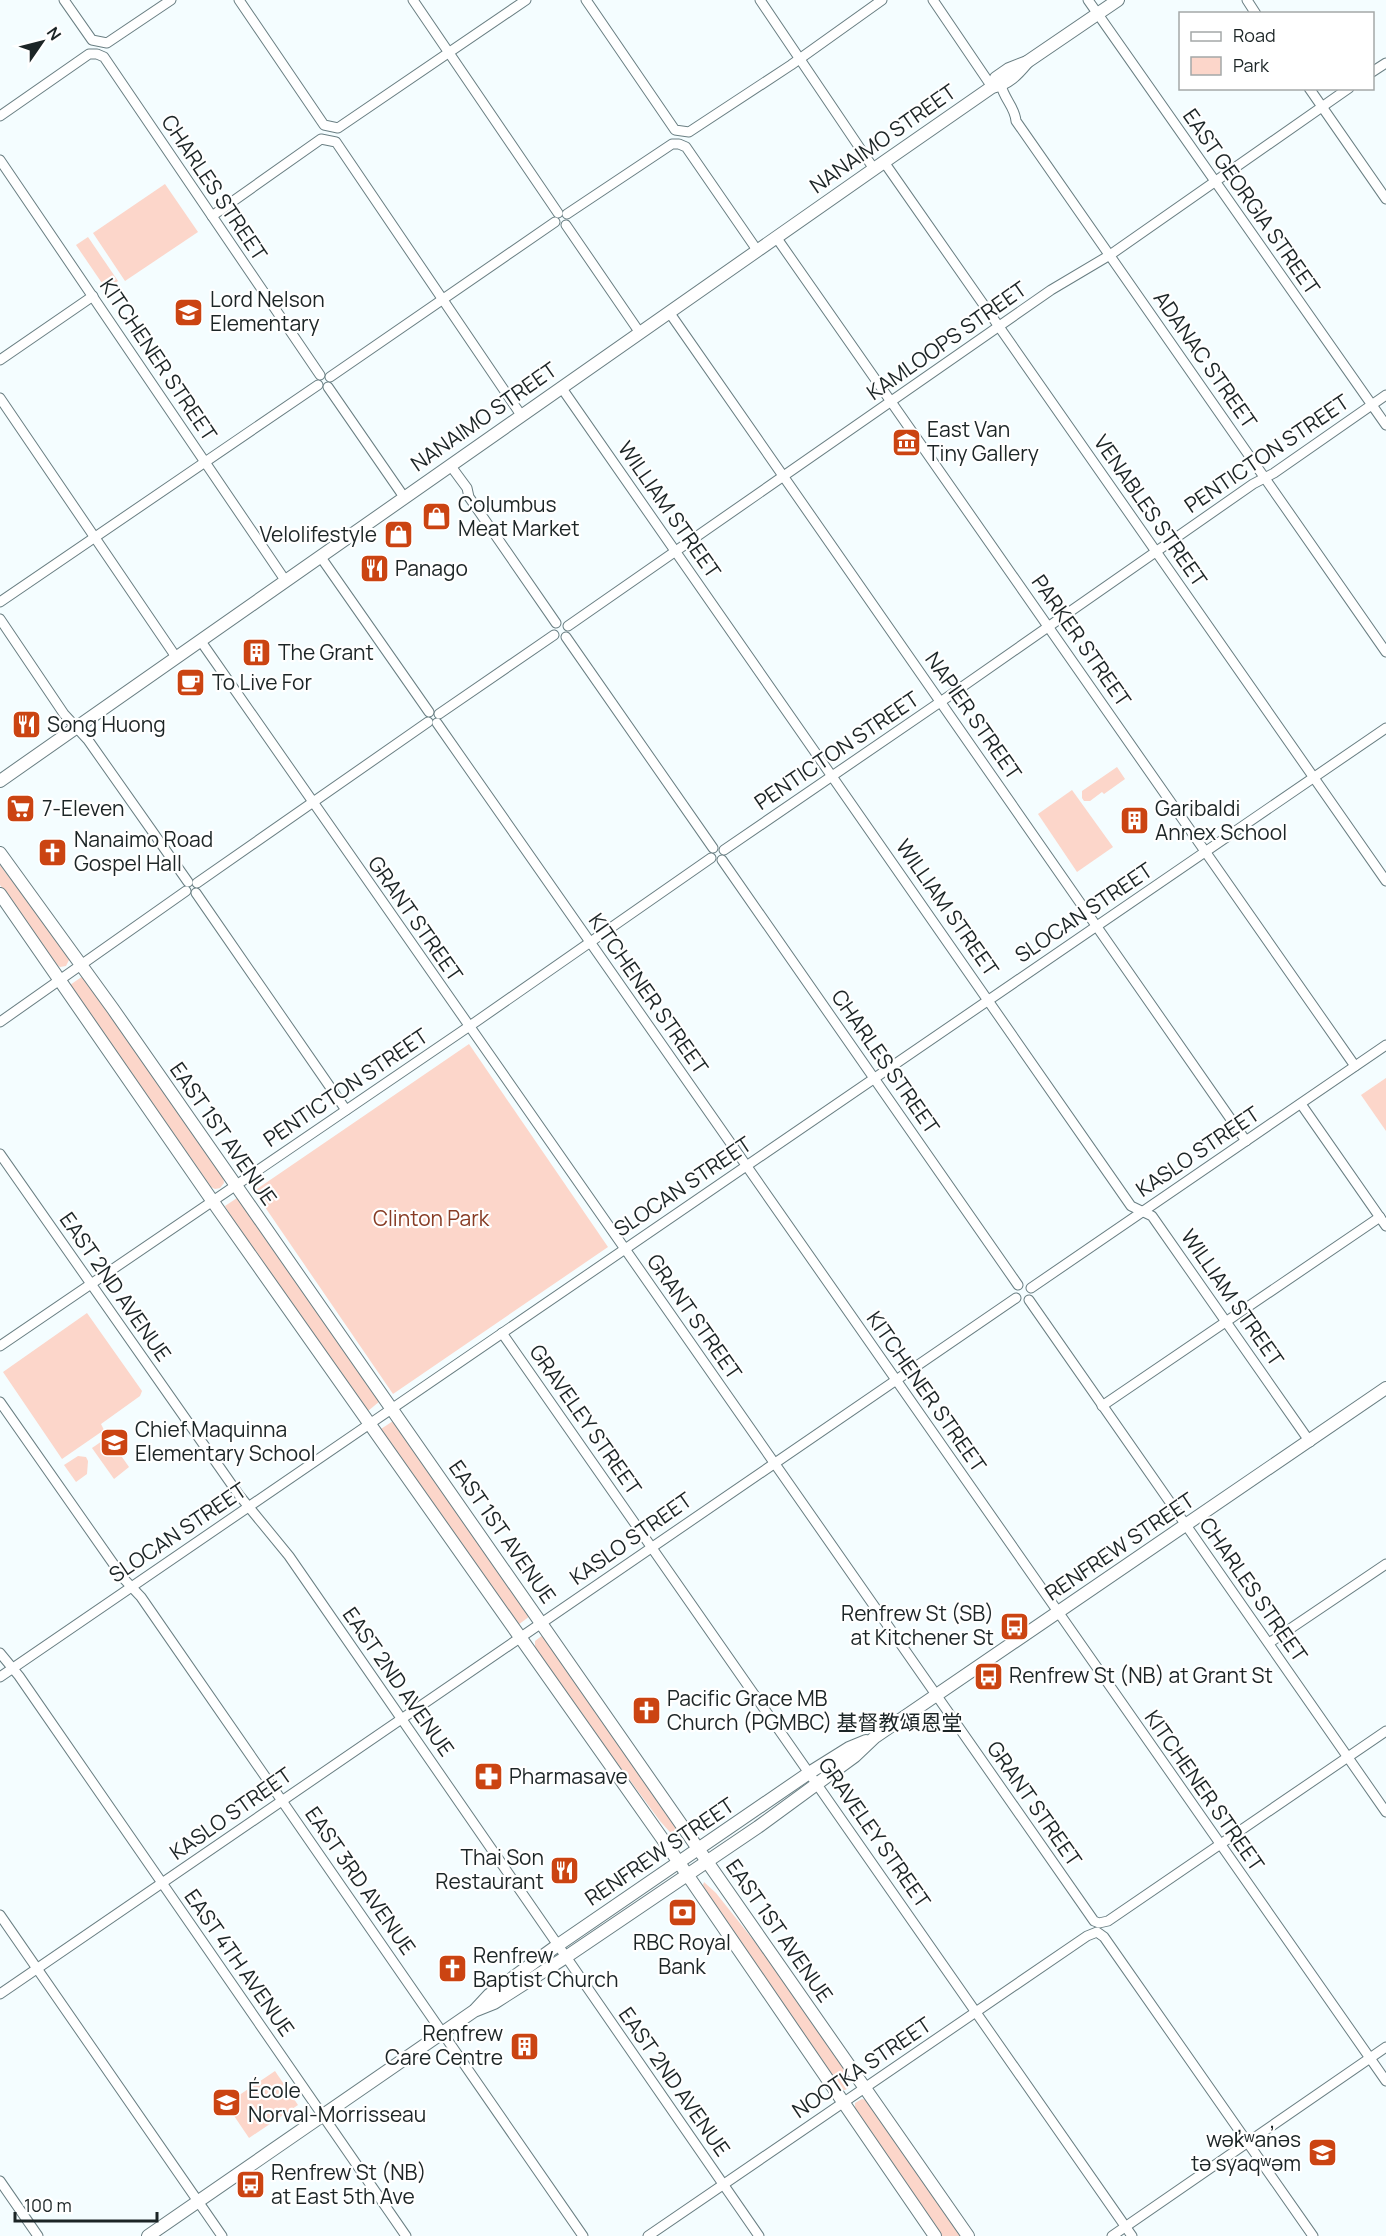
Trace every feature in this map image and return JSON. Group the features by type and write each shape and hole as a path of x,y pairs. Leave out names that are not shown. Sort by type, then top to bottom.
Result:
{"main road":[{"name":"NANAIMO STREET","path":"0,781 757,250 997,86 996,78 1009,69 1027,62 1118,0"},
{"name":"EAST 1ST AVENUE","path":"0,853 542,1623 968,2236"},
{"name":"EAST 1ST AVENUE","path":"0,894 519,1639 679,1863 935,2236"},
{"name":"RENFREW STREET","path":"148,2236 474,2011 494,2003 687,1876 818,1784 855,1756 875,1737 935,1695 1310,1442 1386,1388"},
{"name":"RENFREW STREET","path":"474,2011 489,1995 558,1945 809,1773 849,1748 875,1737"}],"street":[{"path":"64,0 92,40 99,43 107,43 171,0"},
{"path":"239,0 324,125 331,128 338,128 526,0"},
{"path":"413,0 560,216 560,226 566,225 640,333"},
{"path":"586,0 675,130 682,132 689,132 799,59 882,0"},
{"name":"VENABLES STREET","path":"760,0 799,59 998,326 1386,881"},
{"name":"ADANAC STREET","path":"933,0 1003,92 1015,111 1016,121 1386,652"},
{"name":"EAST GEORGIA STREET","path":"1088,0 1386,425"},
{"name":"CHARLES STREET","path":"0,116 89,54 104,57 404,497"},
{"path":"1310,90 1386,199"},
{"name":"KAMLOOPS STREET","path":"568,626 998,326 1068,279 1110,255 1346,90"},
{"path":"212,216 321,139 336,142 521,415"},
{"path":"0,602 442,300 560,216 672,144 687,147 757,250"},
{"name":"KITCHENER STREET","path":"0,160 285,580"},
{"name":"PARKER STREET","path":"776,237 1355,1066"},
{"path":"0,360 93,296"},
{"name":"NAPIER STREET","path":"669,312 1246,1140"},
{"name":"WILLIAM STREET","path":"561,387 1131,1206 1152,1216 1310,1442"},
{"name":"PENTICTON STREET","path":"724,850 1386,395"},
{"path":"0,398 176,657"},
{"path":"450,465 467,488 469,498 556,623"},
{"name":"KITCHENER STREET","path":"320,556 1386,2081"},
{"path":"0,619 64,714 76,726 191,887 346,1110"},
{"path":"556,623 563,622 568,626 569,632 566,637"},
{"path":"554,635 553,629 556,623"},
{"path":"0,1022 554,635"},
{"path":"554,635 560,638 566,637"},
{"path":"566,637 713,848"},
{"name":"GRANT STREET","path":"200,640 1313,2236"},
{"name":"SLOCAN STREET","path":"0,1677 1386,728"},
{"path":"720,847 724,850 722,860 717,861 711,858 710,851 713,848 720,847"},
{"name":"PENTICTON STREET","path":"0,1346 468,1027 711,858"},
{"name":"CHARLES STREET","path":"722,860 1018,1285"},
{"name":"KASLO STREET","path":"1031,1288 1386,1045"},
{"path":"1301,1104 1386,1226"},
{"name":"EAST 2ND AVENUE","path":"0,1154 238,1495 289,1556 759,2236"},
{"path":"1102,1406 1380,1217"},
{"path":"1024,1284 1031,1288 1032,1296 1029,1300 1020,1301 1016,1298 1014,1292 1018,1285 1024,1284"},
{"name":"KASLO STREET","path":"0,1994 1016,1298"},
{"name":"CHARLES STREET","path":"1029,1300 1386,1812"},
{"name":"GRAVELEY STREET","path":"502,1333 1132,2236"},
{"name":"EAST 3RD AVENUE","path":"0,1402 131,1587 139,1594 583,2236"},
{"path":"1269,1643 1386,1564"},
{"name":"EAST 4TH AVENUE","path":"0,1653 406,2236"},
{"name":"NOOTKA STREET","path":"648,2236 1386,1731"},
{"path":"0,1916 222,2236"},
{"path":"1112,2236 1386,2047"},
{"path":"0,2181 38,2236"}],"green space":[{"path":"165,184 198,232 125,281 93,233"},
{"path":"88,237 118,281 106,289 76,245"},
{"path":"1117,767 1125,779 1104,794 1102,792 1090,801 1084,801 1082,791"},
{"path":"1072,790 1113,847 1077,872 1038,814"},
{"path":"0,865 70,958 66,966 60,967 56,964 0,885"},
{"path":"83,976 223,1177 224,1183 220,1188 211,1187 70,985"},
{"name":"Clinton Park","path":"469,1044 608,1247 393,1394 254,1191"},
{"path":"1386,1078 1386,1131 1361,1095"},
{"path":"237,1198 380,1401 368,1411 230,1215 225,1206"},
{"path":"87,1313 142,1391 140,1396 101,1424 104,1430 62,1459 3,1372"},
{"path":"393,1421 530,1616 518,1625 382,1432 381,1429"},
{"path":"108,1437 129,1467 114,1479 92,1448"},
{"path":"78,1456 86,1457 88,1461 87,1474 76,1482 64,1465"},
{"path":"543,1635 677,1828 681,1841 678,1841 660,1821 540,1659 535,1641"},
{"path":"704,1882 716,1893 778,1971 849,2074 849,2088 841,2090 712,1904 703,1885"},
{"path":"275,2071 298,2105 249,2138 226,2104"},
{"path":"862,2099 866,2100 962,2236 942,2236 855,2110 855,2103"}],"place":[{"name":"Lord Nelson Elementary","path":"189,312"},
{"name":"East Van Tiny Gallery","path":"906,442"},
{"name":"Columbus Meat Market","path":"437,517"},
{"name":"Velolifestyle","path":"398,535"},
{"name":"Panago","path":"374,569"},
{"name":"The Grant","path":"257,653"},
{"name":"To Live For","path":"191,683"},
{"name":"Song Huong","path":"26,725"},
{"name":"7-Eleven","path":"21,809"},
{"name":"Garibaldi Annex School","path":"1134,821"},
{"name":"Nanaimo Road Gospel Hall","path":"53,852"},
{"name":"Chief Maquinna Elementary School","path":"114,1442"},
{"name":"Renfrew St (SB) at Kitchener St","path":"1015,1626"},
{"name":"Renfrew St (NB) at Grant St","path":"988,1676"},
{"name":"Pacific Grace MB Church (PGMBC) 基督教頌恩堂","path":"646,1711"},
{"name":"Pharmasave","path":"488,1777"},
{"name":"Thai Son Restaurant","path":"565,1870"},
{"name":"RBC Royal Bank","path":"682,1912"},
{"name":"Renfrew Baptist Church","path":"452,1968"},
{"name":"Renfrew Care Centre","path":"524,2046"},
{"name":"École Norval-Morrisseau","path":"227,2103"},
{"name":"wək̓ʷan̓əs tə syaqʷəm","path":"1322,2152"},
{"name":"Renfrew St (NB) at East 5th Ave","path":"250,2185"}]}
